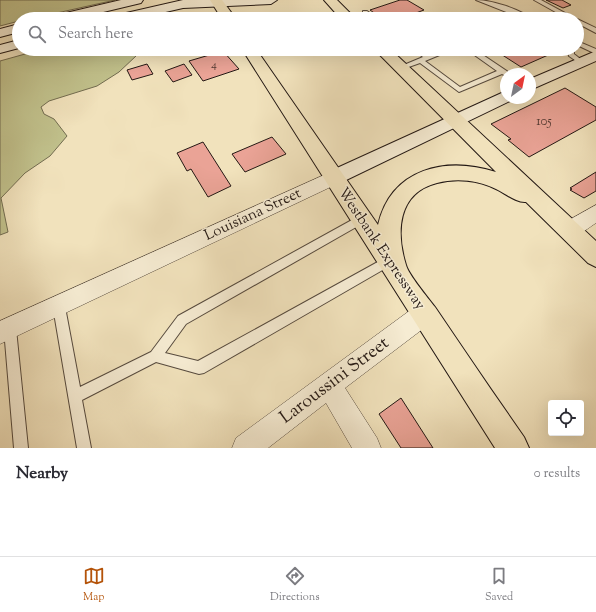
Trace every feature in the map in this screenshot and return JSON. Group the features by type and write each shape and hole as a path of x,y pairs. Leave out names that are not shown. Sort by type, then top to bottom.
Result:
{"highway":[{"path":"330,0 343,12"},
{"path":"217,1 224,12"},
{"name":"Westbank Expressway","path":"254,56 513,448"},
{"path":"388,56 596,256"},
{"path":"392,266 388,225 393,209 401,194 412,184 423,178 453,173 480,175 501,182 541,202"}],"street":[{"path":"87,12 138,0"},
{"path":"148,12 183,4 217,1 271,0"},
{"path":"0,33 12,30"},
{"path":"0,49 12,46"},
{"path":"536,82 581,62 596,53"},
{"name":"Louisiana Street","path":"5,331 59,307 500,99"},
{"path":"569,230 596,213"},
{"name":"Laroussini Street","path":"246,448 424,314"},
{"path":"329,385 367,448"}],"lane":[{"path":"479,0 507,8 515,12"},
{"path":"501,0 507,8"},
{"path":"537,0 560,12"},
{"path":"584,25 596,31"},
{"path":"584,47 596,53"},
{"path":"401,68 433,56"},
{"path":"480,56 500,70"},
{"path":"572,56 581,62"},
{"path":"420,61 459,90 500,75"},
{"path":"75,397 155,356 182,320 361,219"},
{"path":"155,356 199,368 392,266"},
{"path":"59,307 84,448"},
{"path":"5,331 21,448"}],"green space":[{"path":"0,0 115,0 61,12 12,12 12,23 0,26"},
{"path":"18,56 136,56 119,72 97,86 49,101 41,107 44,114 54,119 67,136 50,156 25,173 1,198 8,232 0,235 0,61"}],"building":[{"path":"400,0 407,0 424,10 419,12 373,12 370,10"},
{"path":"546,0 562,0 571,5 563,8"},
{"path":"206,56 227,56 239,69 203,81 189,61"},
{"path":"504,56 546,56 521,67"},
{"path":"147,64 153,74 132,80 127,70"},
{"path":"184,64 192,75 173,82 165,71"},
{"path":"565,88 596,107 596,120 529,157 508,140 511,139 491,124 532,104 536,104 536,102"},
{"path":"272,137 286,154 245,172 232,154"},
{"path":"203,142 231,186 208,197 191,169 187,171 177,153"},
{"path":"596,172 596,191 584,198 570,190 572,189 570,188"},
{"path":"401,398 433,448 401,448 379,414"}]}
